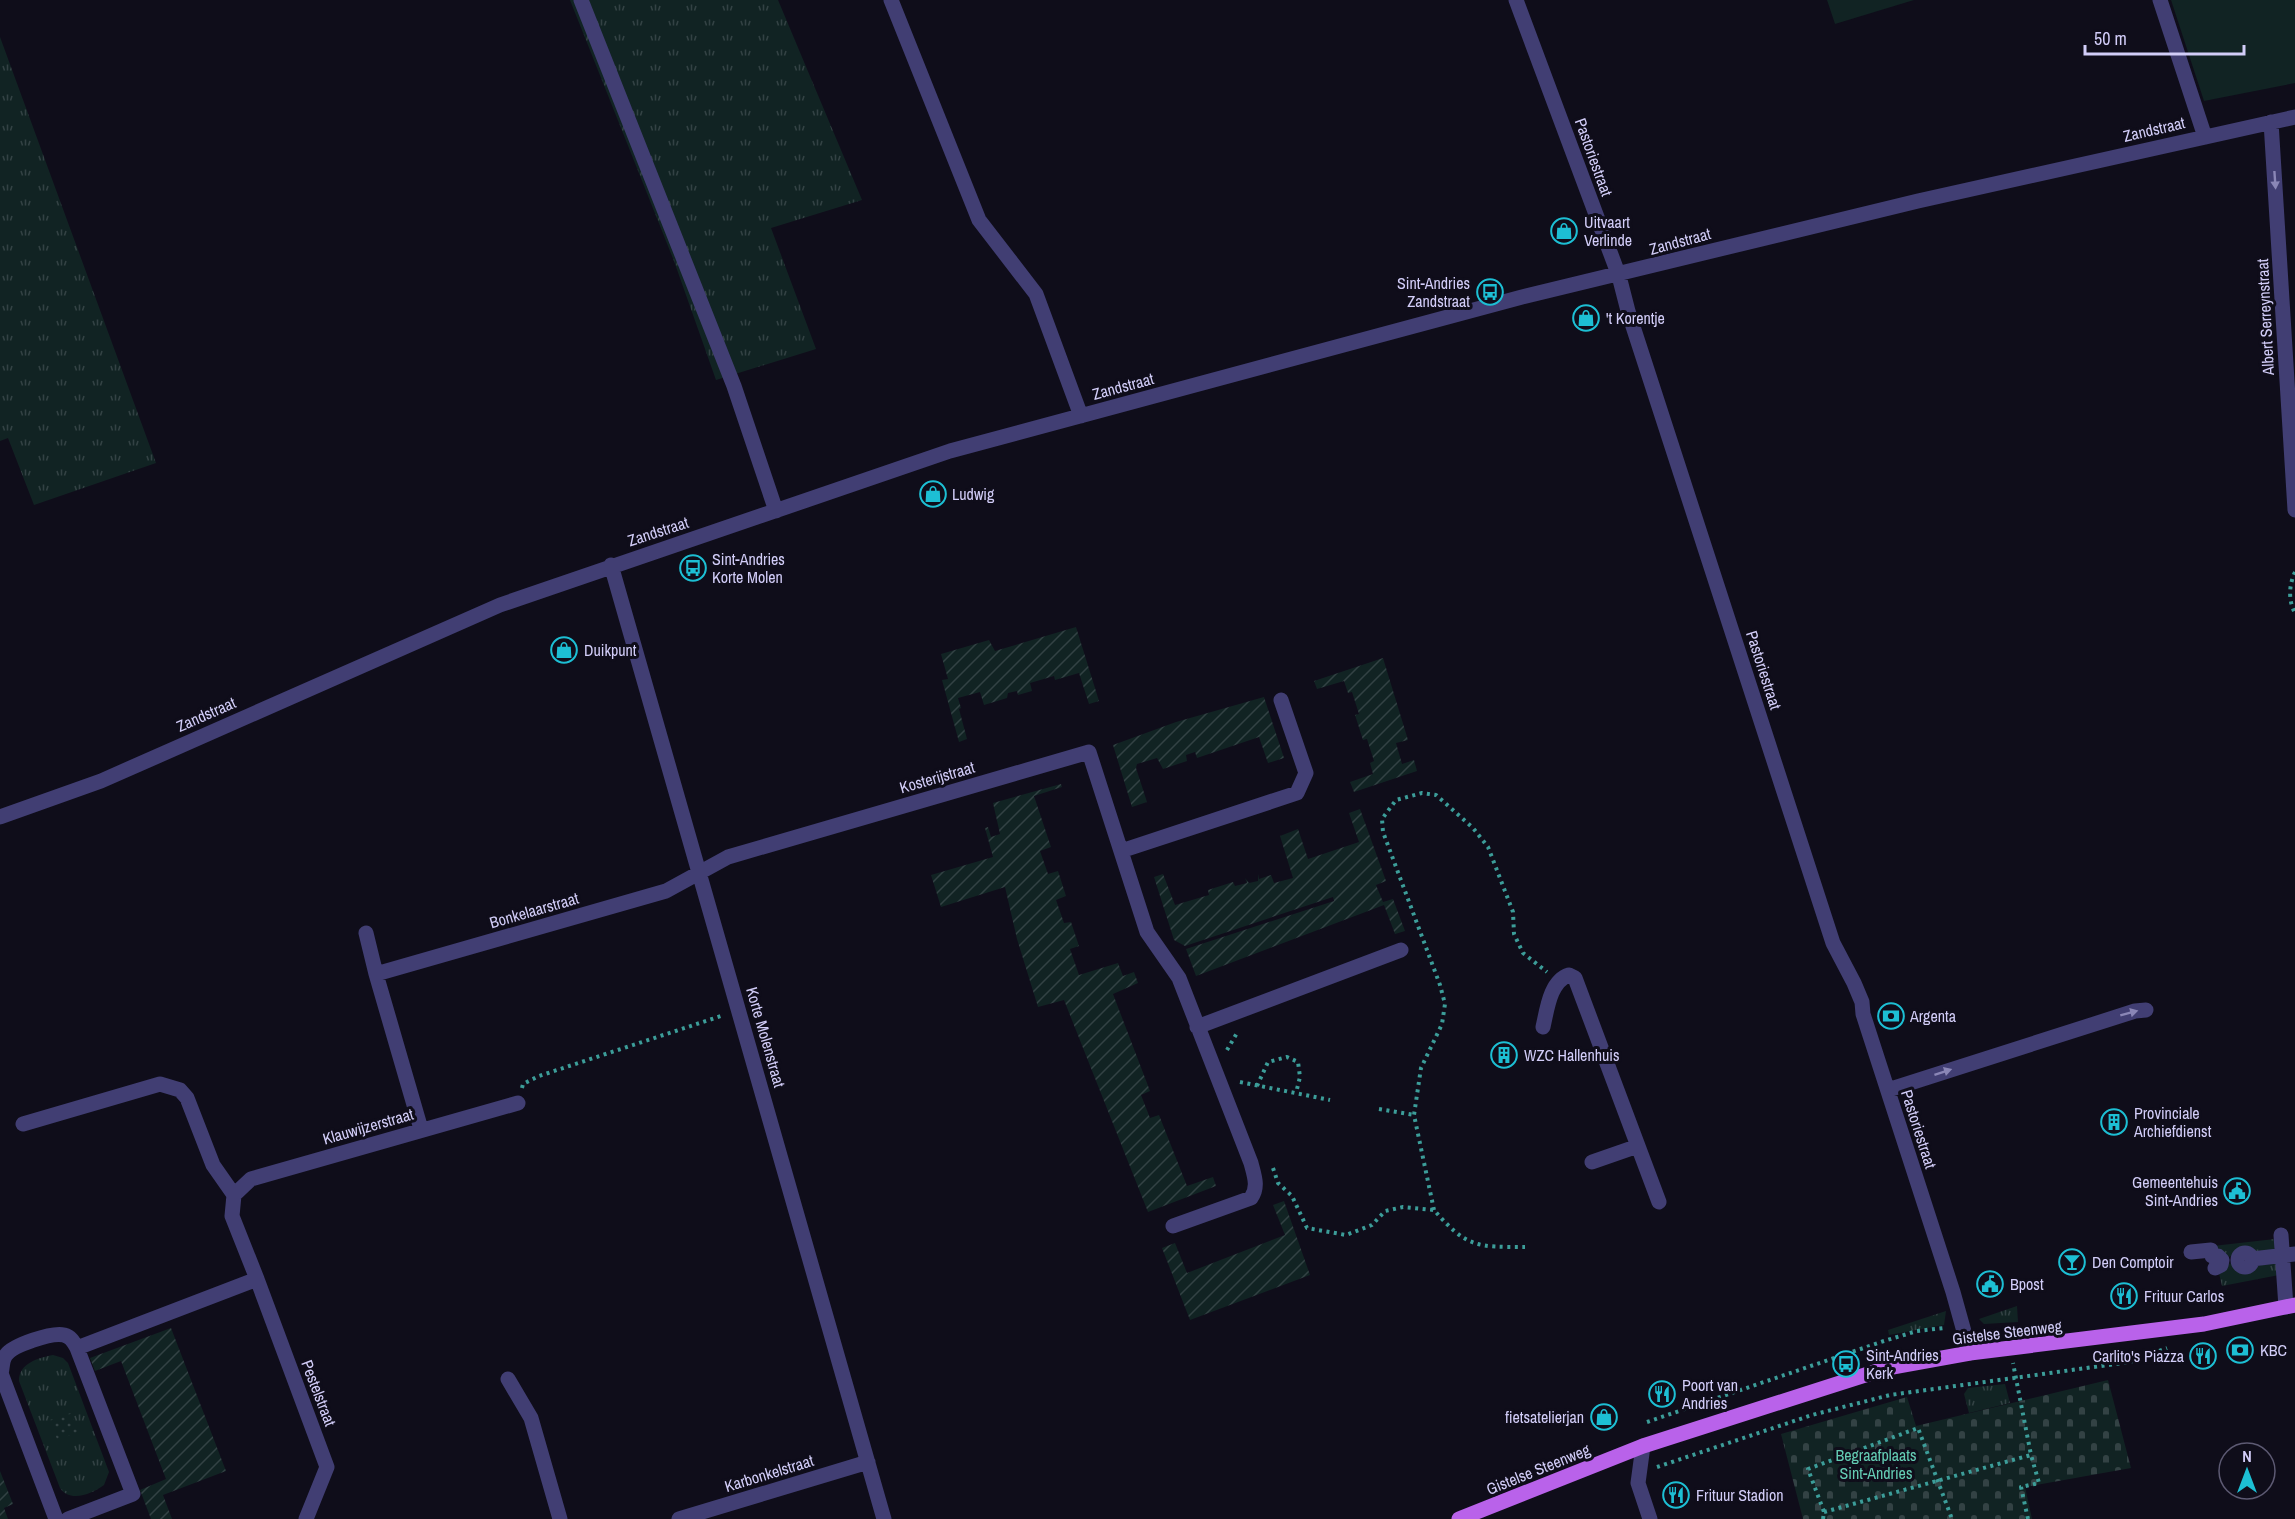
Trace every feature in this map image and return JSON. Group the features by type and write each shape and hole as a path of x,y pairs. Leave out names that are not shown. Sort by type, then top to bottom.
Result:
{"main road":[{"name":"Gistelse Steenweg","path":"1459,1519 1643,1446 1887,1368 1970,1353 2025,1348 2204,1324 2290,1306"}],"street":[{"path":"581,0 734,386 776,511"},
{"path":"891,0 979,220 1036,294 1081,416"},
{"name":"Pastoriestraat","path":"1516,0 1619,276 1833,942 1862,1002 1863,1014 1970,1353"},
{"path":"2160,0 2205,136"},
{"name":"Zandstraat","path":"0,817 101,781 472,616 611,565 950,451 1522,297 1619,276 1918,201 2295,117"},
{"name":"Albert Serreynstraat","path":"2271,122 2295,510"},
{"name":"Korte Molenstraat","path":"611,565 884,1519"},
{"path":"1121,851 1297,793 1306,773 1281,700"},
{"name":"Kosterijstraat","path":"700,874 728,857 1089,752 1147,932 1179,978 1251,1163 1256,1191 1251,1198 1173,1226"},
{"name":"Bonkelaarstraat","path":"376,974 666,891 700,874"},
{"path":"366,933 421,1129"},
{"path":"1197,1027 1401,950"},
{"path":"1543,1027 1554,989 1559,981 1569,975 1575,978 1659,1202"},
{"path":"1888,1090 2135,1011 2146,1010"},
{"path":"23,1124 160,1084 173,1086 186,1098 213,1165 234,1195 232,1216 256,1279 77,1348"},
{"name":"Klauwijzerstraat","path":"234,1195 251,1179 518,1103"},
{"path":"1592,1162 1638,1146"},
{"path":"2281,1235 2289,1255 2290,1306"},
{"path":"2191,1252 2211,1250 2212,1256 2219,1257 2219,1264 2289,1255"},
{"name":"Pestelstraat","path":"256,1279 327,1467 306,1519"},
{"path":"56,1519 1,1377 2,1362 14,1348 43,1337 61,1334 71,1339 77,1348 133,1494 68,1519"},
{"path":"508,1379 531,1418 560,1519"},
{"path":"1643,1446 1638,1483 1650,1519"},
{"name":"Karbonkelstraat","path":"680,1519 868,1462"}],"path":[{"path":"2295,572 2290,583 2291,606 2295,613"},
{"path":"1525,1247 1487,1247 1461,1240 1434,1210 1414,1115 1421,1068 1442,1024 1444,1004 1440,986 1383,832 1382,819 1396,800 1422,793 1436,795 1473,828 1488,847 1513,912 1514,934 1522,953 1559,981"},
{"path":"518,1103 523,1084 539,1076 739,1010"},
{"path":"1257,1086 1268,1062 1287,1057 1298,1062 1296,1093"},
{"path":"1240,1082 1330,1100"},
{"path":"1378,1109 1414,1115"},
{"path":"1278,1184 1292,1196 1307,1228 1346,1235 1372,1225 1385,1211 1403,1207 1434,1210"},
{"path":"1647,1422 1884,1341 1917,1332 1963,1328"},
{"path":"1639,1473 1812,1415 1890,1395 1942,1386 2015,1379 2130,1362 2175,1347"},
{"path":"2025,1348 2013,1354 2015,1379 2039,1483 2021,1487 2028,1519"},
{"path":"1823,1519 1824,1512 1808,1469 1918,1428 1952,1519"},
{"path":"1824,1512 2031,1455"}],"green space":[{"path":"570,0 778,0 862,200 771,228 816,349 716,380 674,261"},
{"path":"1827,0 1914,0 1835,24"},
{"path":"2171,0 2295,0 2295,83 2204,101"},
{"path":"0,37 156,463 34,505 8,438 0,441"},
{"path":"1076,627 1099,701 1089,704 1079,673 1055,680 1054,676 1030,683 1032,691 1018,695 1017,691 1008,693 1007,698 984,705 980,692 958,698 967,739 959,742 942,680 948,679 941,654 989,640 995,651"},
{"path":"1383,658 1408,740 1396,743 1402,764 1414,760 1417,771 1354,792 1350,782 1373,774 1370,763 1374,761 1367,739 1363,740 1355,715 1359,714 1352,692 1348,693 1344,681 1317,689 1314,681"},
{"path":"1264,697 1284,758 1268,763 1259,737 1197,758 1195,752 1186,755 1187,761 1163,769 1157,758 1137,764 1136,768 1147,802 1132,807 1113,745 1176,722"},
{"path":"1061,784 1062,787 1034,796 1051,847 1040,851 1048,874 1058,871 1066,896 1056,900 1064,923 1071,922 1079,946 1070,949 1079,975 1118,963 1123,976 1134,972 1138,983 1113,994 1150,1091 1141,1095 1150,1118 1159,1115 1187,1186 1213,1177 1216,1186 1148,1212 1064,1000 1038,1007 1017,939 1005,887 941,907 931,875 993,857 985,828 988,827 991,837 1000,834 993,803"},
{"path":"1360,809 1386,881 1376,885 1383,902 1393,899 1405,931 1395,934 1384,905 1196,976 1186,949 1334,901 1333,897 1185,946 1174,940 1154,877 1163,874 1175,905 1209,895 1208,890 1233,882 1235,886 1247,883 1245,878 1249,883 1258,881 1258,874 1259,879 1271,875 1274,883 1293,878 1280,836 1298,829 1308,859 1359,842 1349,813"},
{"path":"1284,1201 1310,1275 1190,1320 1162,1248 1175,1243 1187,1273 1285,1235 1273,1205"},
{"path":"2275,1239 2276,1246 2271,1253 2254,1254 2245,1249 2236,1256 2223,1257 2213,1246"},
{"path":"2237,1263 2245,1268 2274,1263 2278,1266 2279,1275 2222,1286 2218,1269 2224,1264"},
{"path":"2017,1306 2018,1322 1984,1324 1979,1319"},
{"path":"1946,1311 1944,1325 1889,1335 1888,1330"},
{"path":"171,1328 226,1471 163,1495 172,1519 151,1519 140,1490 166,1479 121,1361 95,1371 90,1358"},
{"path":"53,1355 63,1358 68,1363 109,1472 104,1485 81,1496 69,1495 60,1488 19,1381 22,1370 30,1362"},
{"name":"Begraafplaats Sint-Andries","path":"2108,1380 2131,1468 2025,1487 2032,1519 1803,1519 1781,1434 1907,1397 1916,1426"},
{"path":"2005,1384 2010,1403 1969,1413 1964,1394 1968,1388"},
{"path":"71,1413 79,1433 57,1439 50,1420"},
{"path":"0,1471 13,1504 4,1508 8,1519 0,1519"}],"place":[{"name":"Uitvaart Verlinde","path":"1564,231"},
{"name":"Sint-Andries Zandstraat","path":"1490,292"},
{"name":"'t Korentje","path":"1586,318"},
{"name":"Ludwig","path":"933,494"},
{"name":"Sint-Andries Korte Molen","path":"693,568"},
{"name":"Duikpunt","path":"564,650"},
{"name":"Argenta","path":"1891,1016"},
{"name":"WZC Hallenhuis","path":"1504,1055"},
{"name":"Provinciale Archiefdienst","path":"2114,1122"},
{"name":"Gemeentehuis Sint-Andries","path":"2237,1191"},
{"name":"Den Comptoir","path":"2072,1262"},
{"name":"Bpost","path":"1990,1284"},
{"name":"Frituur Carlos","path":"2124,1296"},
{"name":"KBC","path":"2240,1350"},
{"name":"Carlito's Piazza","path":"2203,1356"},
{"name":"Sint-Andries Kerk","path":"1846,1364"},
{"name":"Poort van Andries","path":"1662,1394"},
{"name":"fietsatelierjan","path":"1604,1417"},
{"name":"Frituur Stadion","path":"1676,1495"}]}
